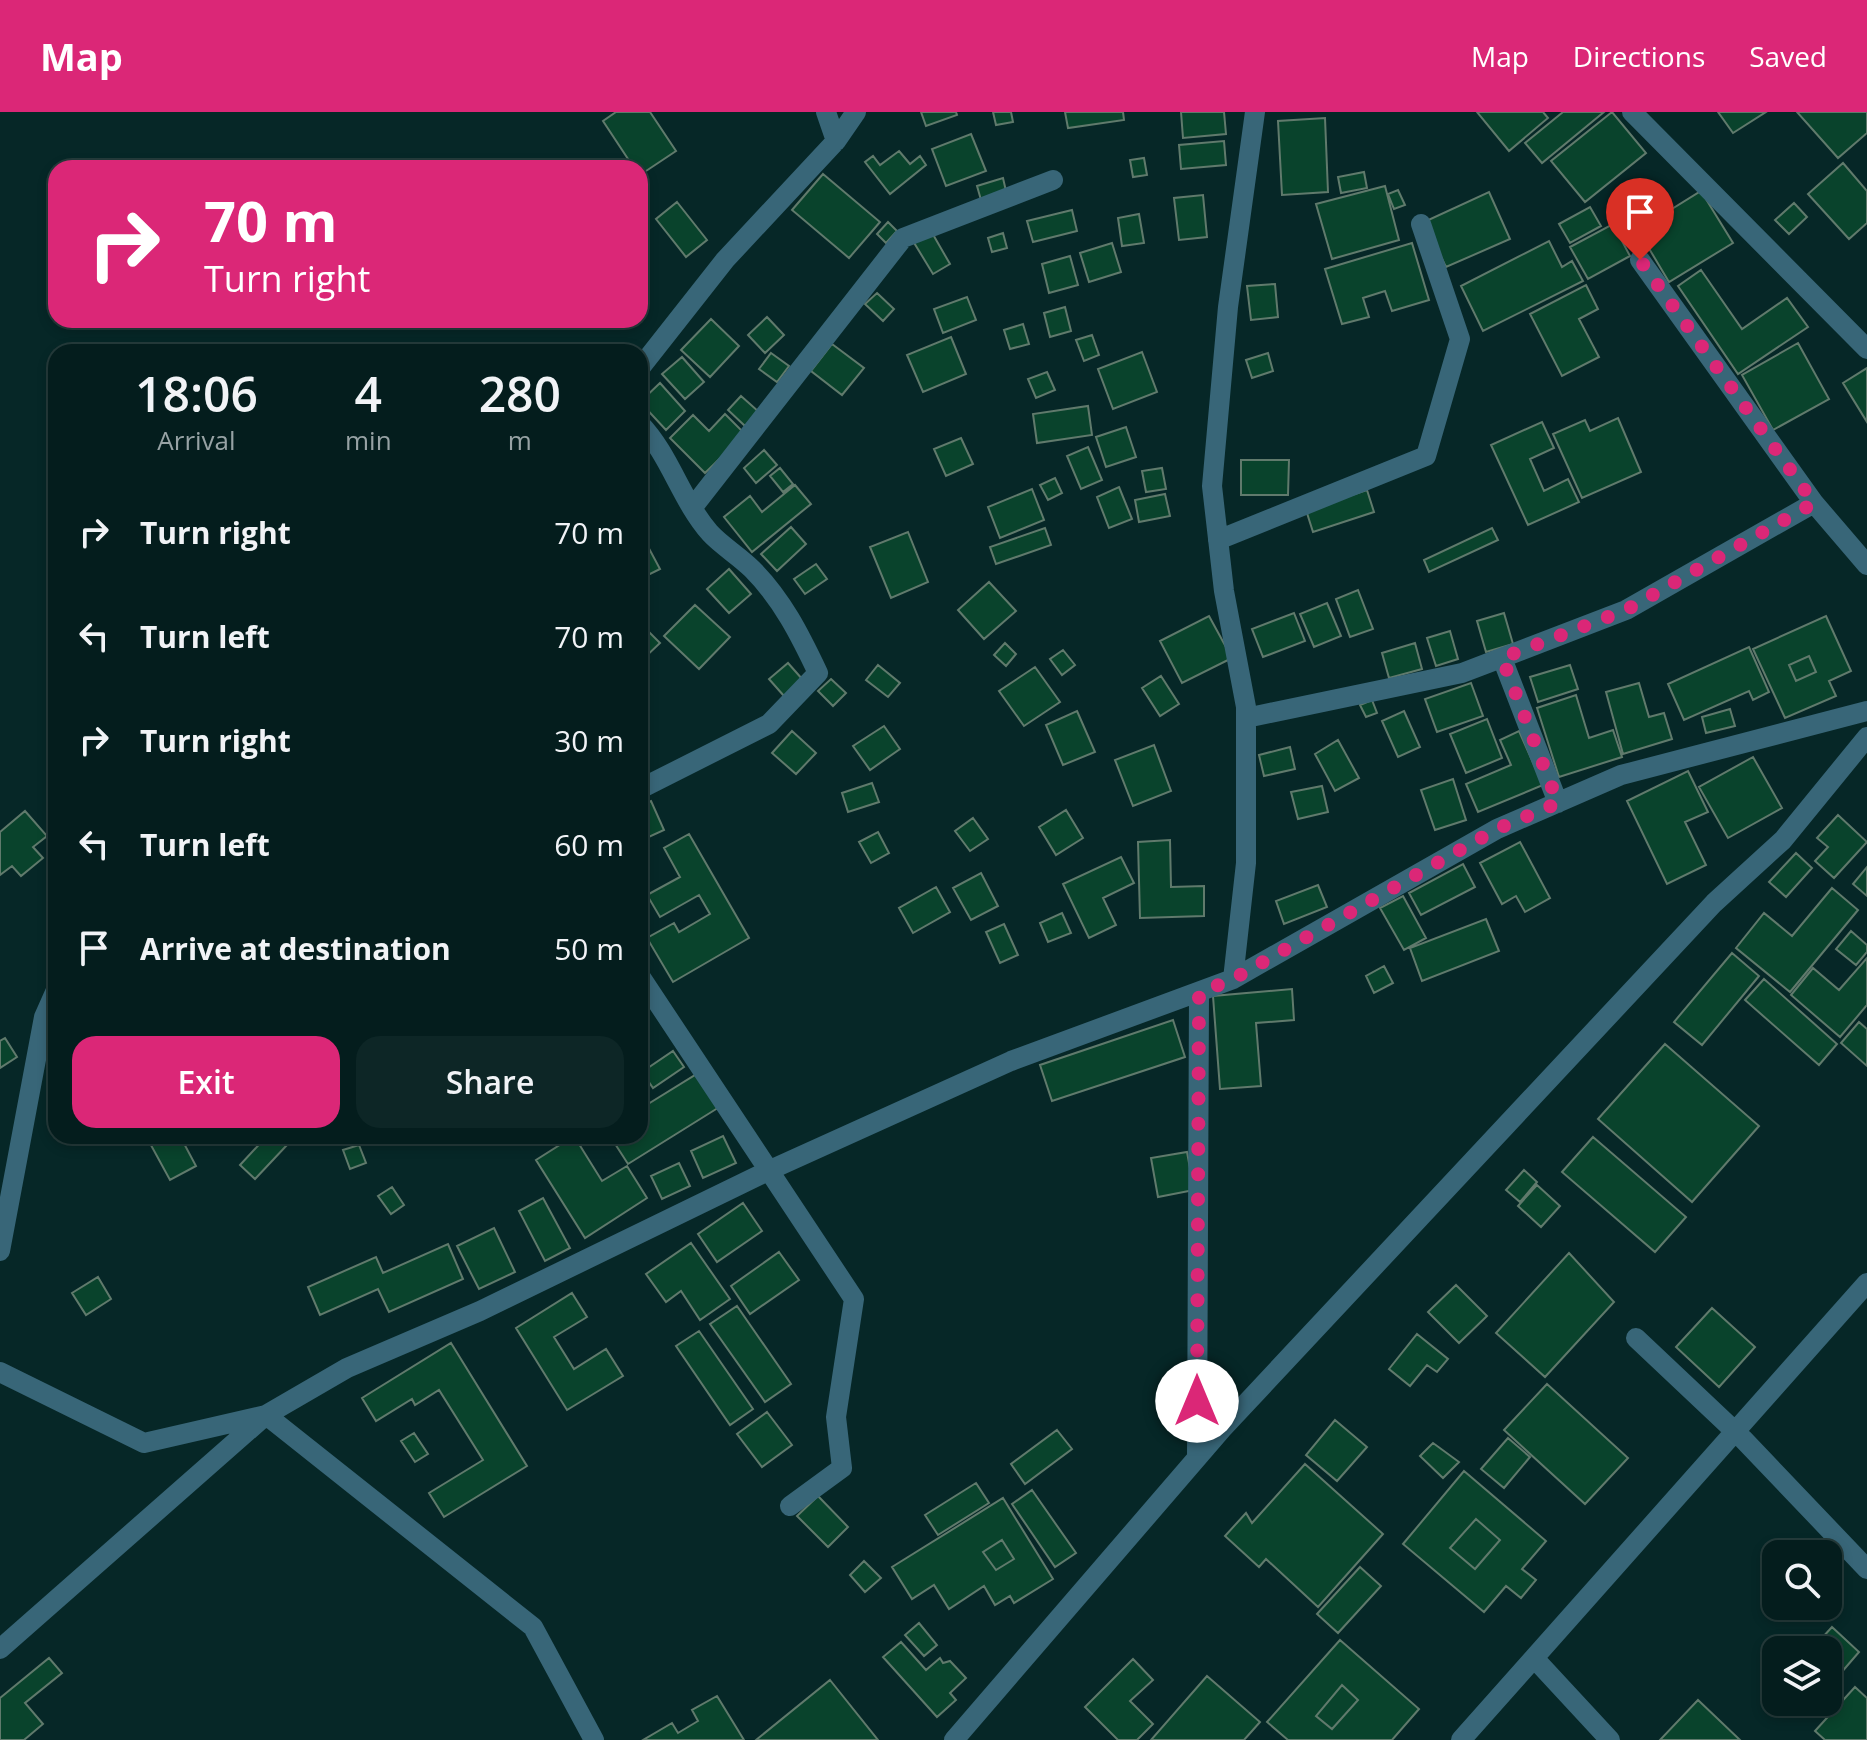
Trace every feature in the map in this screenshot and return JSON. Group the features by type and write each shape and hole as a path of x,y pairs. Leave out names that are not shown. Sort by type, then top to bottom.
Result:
{"street":[{"path":"826,112 836,141"},
{"path":"648,358 725,260 836,141 856,112"},
{"path":"1233,979 1246,863 1246,718 1212,486 1228,307 1255,112"},
{"path":"1632,112 1867,349"},
{"path":"693,507 903,238 1053,180"},
{"path":"1218,540 1426,456 1460,339 1421,224"},
{"path":"1640,260 1814,503 1867,565"},
{"path":"648,433 710,533 753,569 792,617 818,673 769,724 648,785"},
{"path":"1246,718 1462,673 1502,658 1626,610 1814,503"},
{"path":"1502,658 1558,803"},
{"path":"0,1649 266,1415 347,1368 480,1311 770,1170 1011,1061 1233,979 1497,829 1621,775 1867,711"},
{"path":"954,1740 1197,1458 1515,1113 1714,903 1783,840 1867,737"},
{"path":"648,988 854,1299 836,1417 842,1468 790,1506"},
{"path":"1197,1458 1199,993"},
{"path":"0,1251 48,1008"},
{"path":"1461,1740 1867,1283"},
{"path":"1636,1338 1735,1432 1867,1569"},
{"path":"0,1372 144,1443 266,1415"},
{"path":"266,1415 533,1627 594,1740"},
{"path":"1534,1658 1610,1740"}],"building":[{"path":"616,112 650,112 676,151 648,170 648,160 629,160 603,121"},
{"path":"921,112 956,112 957,115 926,126"},
{"path":"993,112 1011,112 1013,122 996,125"},
{"path":"1065,112 1123,112 1124,120 1068,128"},
{"path":"1181,112 1224,112 1226,134 1183,138"},
{"path":"1477,112 1543,112 1548,118 1509,151"},
{"path":"1563,112 1604,112 1542,163 1525,143"},
{"path":"1612,112 1646,153 1585,202 1551,161"},
{"path":"1718,112 1766,112 1733,133"},
{"path":"1797,112 1867,112 1867,133 1838,158"},
{"path":"1325,118 1328,192 1282,195 1278,121"},
{"path":"971,134 986,171 946,186 932,149"},
{"path":"1224,141 1226,165 1181,169 1179,145"},
{"path":"899,151 910,164 920,156 926,165 890,194 865,162 873,156 880,165"},
{"path":"1144,158 1147,175 1133,177 1130,160"},
{"path":"1843,163 1867,191 1867,223 1849,239 1808,194"},
{"path":"1364,172 1367,188 1341,193 1338,177"},
{"path":"823,174 880,222 849,258 792,210"},
{"path":"1003,178 1006,191 981,200 977,186"},
{"path":"1385,186 1399,240 1332,259 1316,204"},
{"path":"1398,190 1405,205 1394,209 1388,194"},
{"path":"1701,191 1733,243 1669,282 1638,230"},
{"path":"1489,192 1510,239 1446,267 1424,222"},
{"path":"1203,195 1207,237 1179,240 1174,198"},
{"path":"677,202 707,240 686,257 656,219"},
{"path":"1794,203 1807,217 1789,234 1775,220"},
{"path":"1590,207 1601,226 1570,243 1559,224"},
{"path":"1072,210 1077,231 1033,242 1027,221"},
{"path":"1139,214 1144,243 1122,246 1118,218"},
{"path":"888,222 897,231 886,243 877,234"},
{"path":"1613,224 1630,256 1588,279 1570,247"},
{"path":"931,231 950,264 933,274 913,241"},
{"path":"1003,233 1007,248 992,252 988,238"},
{"path":"1549,241 1562,267 1572,261 1583,281 1483,331 1461,286"},
{"path":"1112,243 1121,272 1089,282 1080,253"},
{"path":"1412,243 1429,300 1392,311 1385,291 1363,298 1369,317 1342,324 1325,269"},
{"path":"1070,256 1078,285 1049,293 1042,264"},
{"path":"1701,270 1742,329 1787,298 1808,327 1738,374 1678,286"},
{"path":"1275,284 1278,317 1251,320 1247,286"},
{"path":"1586,285 1598,309 1579,319 1599,357 1562,376 1530,314"},
{"path":"877,293 894,309 883,321 865,304"},
{"path":"967,297 976,320 943,333 934,309"},
{"path":"1065,307 1071,331 1050,337 1044,313"},
{"path":"767,317 784,335 765,353 748,335"},
{"path":"711,319 739,346 710,377 681,350"},
{"path":"1023,324 1029,344 1010,349 1004,330"},
{"path":"1092,335 1099,355 1084,361 1076,340"},
{"path":"951,337 966,374 923,392 907,355"},
{"path":"1798,343 1829,399 1773,430 1742,375"},
{"path":"832,344 864,368 842,395 811,371"},
{"path":"1142,352 1157,392 1113,409 1098,369"},
{"path":"771,353 789,366 777,382 759,369"},
{"path":"1268,353 1273,371 1252,378 1246,360"},
{"path":"682,357 704,382 685,399 662,374"},
{"path":"1867,368 1867,422 1843,383"},
{"path":"1047,372 1055,390 1036,398 1028,379"},
{"path":"660,383 685,411 666,430 648,411 648,394"},
{"path":"741,396 759,412 745,426 728,410"},
{"path":"1088,406 1092,435 1037,443 1033,414"},
{"path":"725,414 745,434 705,473 670,438 693,415 709,431"},
{"path":"1618,418 1641,472 1582,498 1553,434 1585,420 1590,431"},
{"path":"1542,422 1554,448 1530,459 1544,491 1568,479 1579,502 1528,525 1491,445"},
{"path":"1126,427 1136,457 1106,467 1096,437"},
{"path":"961,438 973,464 946,476 934,449"},
{"path":"1088,447 1102,480 1081,489 1067,456"},
{"path":"764,450 777,465 756,483 744,468"},
{"path":"1241,460 1289,460 1288,495 1241,495"},
{"path":"780,468 793,484 783,492 770,476"},
{"path":"1162,468 1166,489 1146,492 1142,471"},
{"path":"1055,478 1062,493 1048,500 1040,485"},
{"path":"795,485 811,504 752,552 724,517 750,496 762,512"},
{"path":"1119,487 1132,519 1109,528 1097,497"},
{"path":"1032,489 1044,520 1000,538 988,507"},
{"path":"1367,490 1374,512 1313,532 1306,510"},
{"path":"1165,494 1170,516 1139,522 1135,500"},
{"path":"791,527 806,544 777,571 761,554"},
{"path":"1045,528 1051,545 996,564 990,547"},
{"path":"1492,528 1498,540 1429,572 1424,560"},
{"path":"908,532 928,582 891,598 870,547"},
{"path":"648,547 660,569 648,575"},
{"path":"816,564 827,579 805,594 794,579"},
{"path":"729,569 751,594 729,613 707,589"},
{"path":"989,582 1016,611 984,639 958,610"},
{"path":"1358,590 1373,629 1350,637 1336,599"},
{"path":"1327,603 1341,636 1314,647 1300,614"},
{"path":"695,605 730,637 699,669 664,636"},
{"path":"1294,613 1305,641 1263,657 1252,629"},
{"path":"1504,613 1513,644 1486,652 1477,621"},
{"path":"1209,616 1232,658 1182,683 1160,641"},
{"path":"1826,616 1851,671 1829,681 1836,696 1785,718 1753,649","holes":["1809,656 1816,672 1796,681 1789,665"]},
{"path":"648,631 660,643 648,654"},
{"path":"1450,631 1458,659 1436,666 1427,638"},
{"path":"1005,643 1016,654 1006,666 994,655"},
{"path":"1415,643 1422,669 1389,678 1382,653"},
{"path":"1749,647 1769,692 1753,700 1749,691 1684,720 1668,684"},
{"path":"1063,650 1075,665 1062,675 1050,659"},
{"path":"1809,656 1816,672 1796,681 1789,665"},
{"path":"788,663 803,680 784,696 769,679"},
{"path":"878,665 900,683 888,697 866,680"},
{"path":"1570,665 1578,689 1538,702 1530,677"},
{"path":"1035,667 1060,702 1024,726 999,691"},
{"path":"1161,676 1179,704 1160,716 1142,688"},
{"path":"831,679 846,693 833,706 818,691"},
{"path":"1471,683 1483,716 1437,732 1425,699"},
{"path":"1639,683 1649,717 1664,713 1672,739 1623,754 1606,692"},
{"path":"1576,695 1589,738 1613,730 1622,757 1559,777 1537,708"},
{"path":"1372,700 1377,713 1366,717 1360,705"},
{"path":"1730,709 1735,726 1706,733 1702,717"},
{"path":"1077,711 1095,752 1063,765 1046,725"},
{"path":"1404,711 1420,747 1398,757 1382,721"},
{"path":"1487,719 1502,758 1466,773 1450,734"},
{"path":"884,726 900,749 870,770 853,746"},
{"path":"792,731 816,753 796,774 772,753"},
{"path":"1519,731 1543,785 1478,812 1466,784 1511,765 1500,740"},
{"path":"1338,740 1359,778 1335,791 1315,754"},
{"path":"1154,745 1171,791 1133,806 1115,760"},
{"path":"1290,747 1295,769 1264,776 1259,755"},
{"path":"1753,757 1782,808 1728,838 1699,787"},
{"path":"1688,771 1708,812 1685,822 1706,865 1667,884 1627,801"},
{"path":"1453,779 1466,820 1435,830 1421,790"},
{"path":"872,783 879,802 848,812 842,793"},
{"path":"1322,786 1328,812 1298,819 1291,792"},
{"path":"651,801 664,830 648,837 648,802"},
{"path":"1066,810 1083,838 1056,855 1039,827"},
{"path":"25,811 47,836 33,847 43,858 21,876 12,866 0,875 0,832"},
{"path":"1838,815 1867,842 1834,878 1815,861 1828,847 1817,838"},
{"path":"973,818 988,839 970,851 955,831"},
{"path":"878,832 889,853 871,863 859,842"},
{"path":"689,834 749,938 673,982 648,937 674,923 679,932 710,914 699,895 660,917 648,894 680,877 664,848"},
{"path":"1170,840 1171,887 1204,886 1204,916 1140,918 1138,842"},
{"path":"1520,842 1550,898 1525,912 1516,896 1502,904 1480,863"},
{"path":"1796,853 1812,868 1786,897 1769,882"},
{"path":"1121,857 1134,883 1103,898 1116,925 1089,938 1063,884"},
{"path":"1463,864 1475,887 1421,915 1409,893"},
{"path":"1867,867 1867,896 1853,884"},
{"path":"981,873 998,906 971,920 953,888"},
{"path":"1318,885 1327,907 1284,924 1276,901"},
{"path":"936,887 950,912 913,933 899,908"},
{"path":"1832,888 1858,910 1790,992 1736,948 1764,913 1792,936"},
{"path":"1403,896 1426,938 1404,950 1380,908"},
{"path":"1062,913 1071,933 1048,942 1040,923"},
{"path":"1486,919 1499,951 1422,981 1410,948"},
{"path":"1004,924 1018,955 1000,963 986,932"},
{"path":"1851,931 1867,945 1867,952 1856,965 1836,949"},
{"path":"1732,953 1759,976 1702,1045 1674,1022"},
{"path":"1867,958 1867,1005 1840,1037 1791,995 1813,968 1839,990"},
{"path":"1384,966 1393,983 1374,993 1366,976"},
{"path":"1764,979 1837,1044 1819,1065 1745,1000"},
{"path":"1292,989 1294,1020 1256,1023 1261,1086 1220,1089 1213,996"},
{"path":"1173,1020 1185,1057 1052,1101 1040,1065"},
{"path":"1859,1022 1867,1029 1867,1066 1841,1043"},
{"path":"5,1038 17,1057 0,1068 0,1041"},
{"path":"1665,1044 1759,1126 1692,1202 1598,1119"},
{"path":"673,1051 684,1067 653,1088 648,1081 648,1068"},
{"path":"700,1072 721,1106 628,1164 615,1144 648,1144 648,1104"},
{"path":"723,1136 736,1163 703,1178 691,1151"},
{"path":"1593,1137 1686,1217 1655,1252 1562,1172"},
{"path":"150,1144 184,1144 196,1166 170,1180"},
{"path":"260,1144 287,1145 255,1179 240,1165"},
{"path":"561,1144 579,1144 602,1181 627,1166 647,1198 585,1238 536,1160"},
{"path":"359,1145 366,1163 350,1169 343,1150"},
{"path":"1187,1152 1194,1190 1158,1197 1151,1158"},
{"path":"679,1163 690,1186 662,1199 651,1176"},
{"path":"1524,1170 1537,1182 1520,1202 1506,1190"},
{"path":"1537,1185 1560,1206 1541,1227 1518,1206"},
{"path":"392,1187 404,1205 391,1214 378,1196"},
{"path":"543,1198 570,1248 545,1261 519,1211"},
{"path":"743,1203 762,1231 717,1262 698,1234"},
{"path":"494,1228 515,1272 479,1289 457,1246"},
{"path":"691,1243 730,1299 700,1320 681,1291 666,1302 646,1274"},
{"path":"448,1244 463,1279 389,1312 378,1289 320,1315 308,1287 376,1257 383,1273"},
{"path":"779,1252 799,1280 750,1314 731,1286"},
{"path":"1569,1253 1614,1302 1545,1377 1496,1333"},
{"path":"98,1277 111,1299 86,1315 72,1293"},
{"path":"1456,1285 1487,1316 1459,1343 1428,1312"},
{"path":"572,1293 587,1317 554,1337 574,1369 606,1349 623,1376 567,1410 516,1328"},
{"path":"737,1306 791,1384 765,1402 710,1324"},
{"path":"1712,1308 1755,1347 1719,1387 1676,1347"},
{"path":"699,1331 753,1409 730,1425 676,1346"},
{"path":"1417,1334 1448,1359 1437,1372 1427,1365 1410,1386 1389,1369"},
{"path":"451,1343 527,1466 444,1517 429,1493 483,1460 439,1390 415,1405 412,1399 376,1421 362,1398"},
{"path":"1547,1384 1628,1458 1585,1504 1504,1430"},
{"path":"767,1412 792,1445 762,1467 737,1434"},
{"path":"1335,1420 1367,1447 1337,1481 1306,1455"},
{"path":"1057,1430 1072,1449 1025,1484 1011,1464"},
{"path":"414,1433 428,1454 415,1462 401,1441"},
{"path":"1508,1438 1530,1457 1504,1488 1481,1469"},
{"path":"1433,1443 1459,1462 1443,1478 1420,1456"},
{"path":"1305,1464 1383,1534 1318,1607 1266,1559 1259,1567 1225,1536 1246,1513 1252,1523"},
{"path":"1464,1471 1546,1541 1522,1569 1536,1580 1521,1598 1506,1586 1484,1612 1403,1544","holes":["1476,1519 1500,1540 1475,1569 1450,1548"]},
{"path":"976,1483 989,1503 938,1535 925,1515"},
{"path":"1032,1490 1076,1553 1055,1567 1012,1504"},
{"path":"818,1496 848,1527 828,1547 797,1516"},
{"path":"1003,1498 1053,1579 1014,1603 1010,1596 995,1605 984,1586 949,1609 934,1585 912,1599 892,1567","holes":["1002,1540 1014,1559 996,1570 983,1552"]},
{"path":"1476,1519 1500,1540 1475,1569 1450,1548"},
{"path":"1002,1540 1014,1559 996,1570 983,1552"},
{"path":"864,1561 881,1578 865,1592 850,1575"},
{"path":"1360,1567 1381,1586 1338,1633 1317,1614"},
{"path":"919,1623 937,1645 924,1656 905,1635"},
{"path":"1832,1627 1842,1636 1824,1636"},
{"path":"1842,1636 1859,1652 1842,1672"},
{"path":"1340,1640 1419,1709 1392,1740 1288,1740 1267,1722","holes":["1342,1685 1358,1700 1332,1729 1316,1716"]},
{"path":"901,1642 926,1670 940,1658 943,1663 950,1661 966,1678 950,1693 956,1700 937,1717 883,1657"},
{"path":"49,1658 62,1673 25,1703 43,1724 24,1740 0,1740 0,1698"},
{"path":"1133,1659 1153,1680 1130,1701 1153,1724 1137,1740 1118,1740 1085,1707"},
{"path":"1207,1676 1260,1722 1244,1740 1151,1740"},
{"path":"830,1680 878,1740 756,1740"},
{"path":"1342,1685 1358,1700 1332,1729 1316,1716"},
{"path":"1855,1687 1867,1698 1867,1740 1825,1740 1815,1731 1829,1716 1842,1716 1842,1701"},
{"path":"717,1696 744,1740 643,1740 672,1723 678,1733 698,1721 692,1710"},
{"path":"1698,1700 1740,1740 1660,1740"}],"route":[{"path":"1197,1401 1199,993 1233,979 1497,829 1558,803 1502,658 1626,610 1814,503 1640,260"}]}
